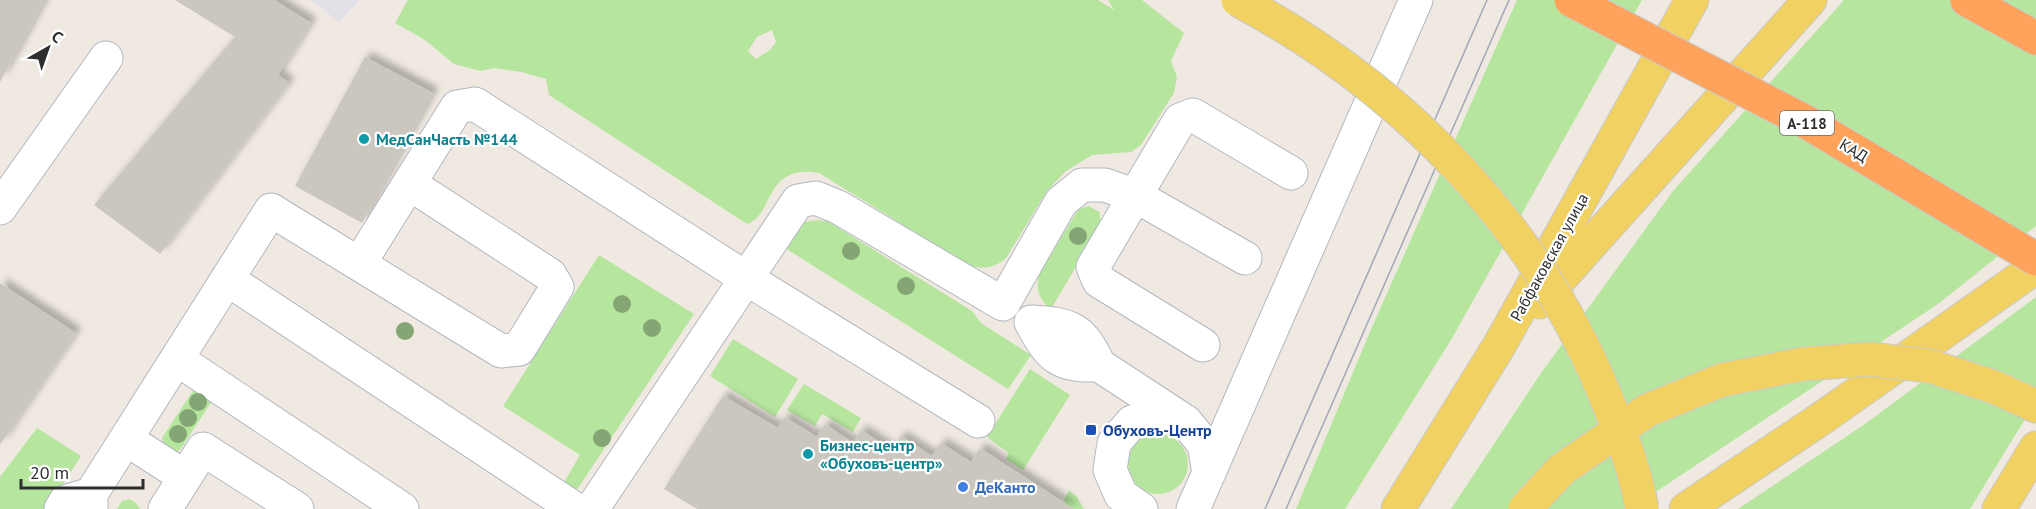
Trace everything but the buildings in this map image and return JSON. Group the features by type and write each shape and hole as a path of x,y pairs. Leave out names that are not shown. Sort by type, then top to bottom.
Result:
{"highway":[{"name":"КАД","path":"1571,0 1808,123 2036,259"},
{"path":"1967,0 2036,38"}],"main road":[{"path":"1238,0 1330,58 1396,107 1441,147 1481,192 1535,262 1573,325 1600,382 1628,451 1642,509"},
{"name":"Рабфаковская улица","path":"1398,509 1499,346 1692,0"},
{"path":"1499,346 1810,0"},
{"path":"1686,509 1825,416 2036,267"},
{"path":"1525,509 1561,470 1648,410 1722,380 1791,366 1870,359 1930,366 1994,387 2036,406"},
{"path":"2000,509 2036,448"}],"street":[{"path":"1194,497 1242,396 1416,0"},
{"path":"0,208 106,58"},
{"path":"359,264 457,107 475,104 744,277 978,421"},
{"path":"1203,345 1099,280 1093,267 1180,120 1192,116 1291,173"},
{"path":"61,509 65,502 91,501 126,439 271,210 501,351 519,349 556,287 550,275 410,184"},
{"path":"1003,304 1061,202 1082,185 1105,185 1136,196 1245,258"},
{"path":"592,509 744,277 798,201 816,198 838,207 1031,322 1062,324 1088,340 1100,365 1185,421 1204,444 1194,497"},
{"path":"227,279 574,509"},
{"path":"177,359 402,509"},
{"path":"1141,509 1121,495 1110,470 1114,443 1132,422 1158,414 1185,421 1223,414 1242,396"},
{"path":"126,439 185,477"},
{"path":"170,507 203,449 297,509"}],"shaded area":[{"path":"311,0 360,0 339,22"}],"green space":[{"path":"408,0 1098,0 1114,10 1108,0 1142,0 1184,33 1171,61 1177,77 1174,93 1141,145 1131,152 1092,155 1066,171 1047,191 1006,258 993,266 980,267 970,266 819,173 801,172 788,176 772,192 756,219 747,224 549,95 546,79 521,72 494,68 481,71 454,64 425,40 395,23","holes":["772,30 776,42 770,50 756,59 748,51 757,37"]},
{"path":"1517,0 1642,0 1451,340 1345,509 1296,509 1369,334"},
{"path":"1844,0 2036,0 2036,226 1938,304 1630,509 1451,509 1539,376 1673,191"},
{"path":"1088,206 1100,212 1100,226 1051,309 1043,302 1039,293 1039,274 1078,210"},
{"path":"818,220 829,222 972,311 981,323 1031,355 1008,389 782,246 804,222"},
{"path":"599,255 694,314 574,494 562,486 580,455 503,406"},
{"path":"2036,297 2036,401 1970,509 1738,509 1865,424"},
{"path":"733,339 798,379 775,417 710,376"},
{"path":"1030,369 1070,395 1023,470 1006,459 1009,453 987,437"},
{"path":"804,384 861,418 853,432 822,414 815,426 787,410"},
{"path":"196,386 214,398 180,450 174,452 163,445 162,438"},
{"path":"37,428 81,456 47,509 0,509 0,477"},
{"path":"1158,434 1179,443 1188,464 1179,485 1158,494 1137,485 1128,464 1137,443"},
{"path":"1069,490 1077,497 1084,509 1060,509"},
{"path":"129,499 135,502 140,509 117,509 122,501"}],"tram line":[{"path":"1265,509 1487,0"},
{"path":"1286,509 1509,0"}],"place":[{"name":"МедСанЧасть №144","path":"364,139"},
{"name":"Обуховъ-Центр","path":"1091,430"},
{"name":"Бизнес-центр «Обуховъ-центр»","path":"808,454"},
{"name":"ДеКанто","path":"963,487"}]}
